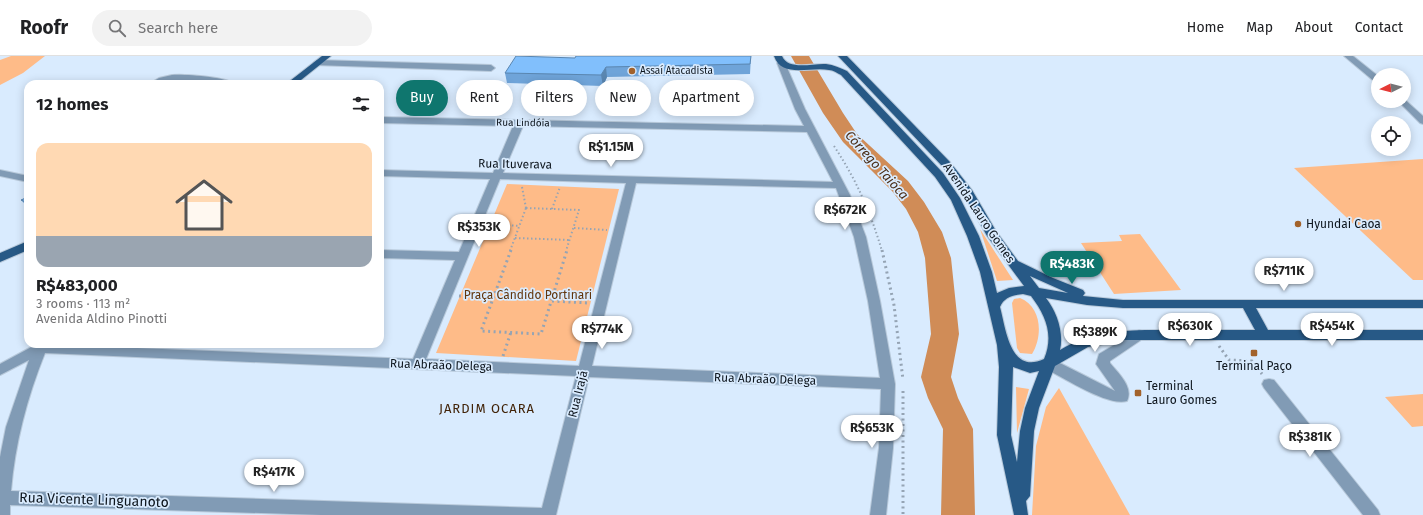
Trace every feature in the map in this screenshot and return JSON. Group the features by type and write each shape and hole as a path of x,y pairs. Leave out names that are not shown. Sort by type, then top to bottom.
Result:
{"main road":[{"path":"295,80 326,56"},
{"name":"Avenida Lauro Gomes","path":"842,56 960,180 991,233 1044,304 1054,328 1056,340 1053,353 1032,408 1027,431 1021,514"},
{"name":"Avenida Lauro Gomes","path":"781,59 787,66 797,67 819,65 835,68 847,75 939,175 956,200 968,223 982,259 1003,345 1006,367 1004,435 1021,514"},
{"path":"0,258 24,247"},
{"path":"1012,261 1054,284 1106,303"},
{"path":"994,307 998,297 1018,290 1034,290 1106,303 1423,304"},
{"path":"1247,304 1264,335"},
{"path":"1003,345 1011,359 1019,365 1034,368 1048,364 1065,352 1086,343 1110,337 1210,334 1423,335"}],"street":[{"path":"1348,56 1371,74"},
{"name":"Avenida Lauro Gomes","path":"781,59 789,84 810,128 841,185 860,236 874,301 888,384 886,448 878,515"},
{"path":"317,63 491,68"},
{"path":"789,84 789,71 797,67"},
{"path":"162,80 166,78 188,77 206,80"},
{"path":"1410,108 1423,122"},
{"name":"Rua Lindóia","path":"384,120 810,128"},
{"path":"417,364 519,123"},
{"path":"0,173 24,178"},
{"name":"Rua Ituverava","path":"384,173 841,185"},
{"name":"Rua Irajá","path":"548,515 632,180"},
{"path":"384,254 463,256"},
{"path":"1048,364 1110,396 1122,396 1123,392 1120,386 1103,364 1104,358 1139,335"},
{"path":"0,370 38,348"},
{"path":"2,515 6,464 13,427 31,372 41,348"},
{"name":"Rua Abraão Delega","path":"84,348 888,384"},
{"path":"1269,384 1372,515"},
{"name":"Rua Vicente Linguanoto","path":"3,498 260,510 545,515"}],"path":[{"path":"520,177 526,208 481,331 541,334 579,210 526,208"},
{"path":"552,209 563,178"},
{"path":"476,224 520,226"},
{"path":"574,228 619,230"},
{"path":"515,238 570,240"},
{"path":"446,296 493,298"},
{"path":"552,301 601,304"},
{"path":"499,367 511,332"},
{"path":"1210,334 1229,360 1252,361 1269,384"}],"green space":[{"path":"11,56 45,56 23,73 0,85 0,60"},
{"path":"1423,159 1423,280 1413,280 1294,168"},
{"name":"Praça Cândido Portinari","path":"507,184 619,189 576,361 436,353"},
{"path":"980,229 1013,280 997,281"},
{"path":"1140,234 1181,290 1114,294 1081,243 1122,241 1119,235"},
{"path":"1020,298 1033,308 1038,323 1038,339 1032,354 1020,353 1017,348 1012,303 1014,299"},
{"path":"1016,387 1029,389 1017,433"},
{"path":"1059,388 1130,515 1032,515 1036,446 1046,407"},
{"path":"1423,394 1423,426 1412,427 1385,397"}],"building":[{"path":"516,56 575,58 576,56 751,56 750,64 606,67 601,75 505,73"}],"waterway":[{"name":"Córrego Taióca","path":"800,56 833,113 850,138 900,186 916,207 930,232 938,258 945,334 936,377 943,398 958,429 958,515"}],"place":[{"name":"Assaí Atacadista","path":"632,71"},
{"name":"Hyundai Caoa","path":"1298,224"},
{"name":"Terminal Paço","path":"1254,353"},
{"name":"Terminal Lauro Gomes","path":"1138,393"}],"district":[{"name":"JARDIM OCARA","path":"487,408"}]}
